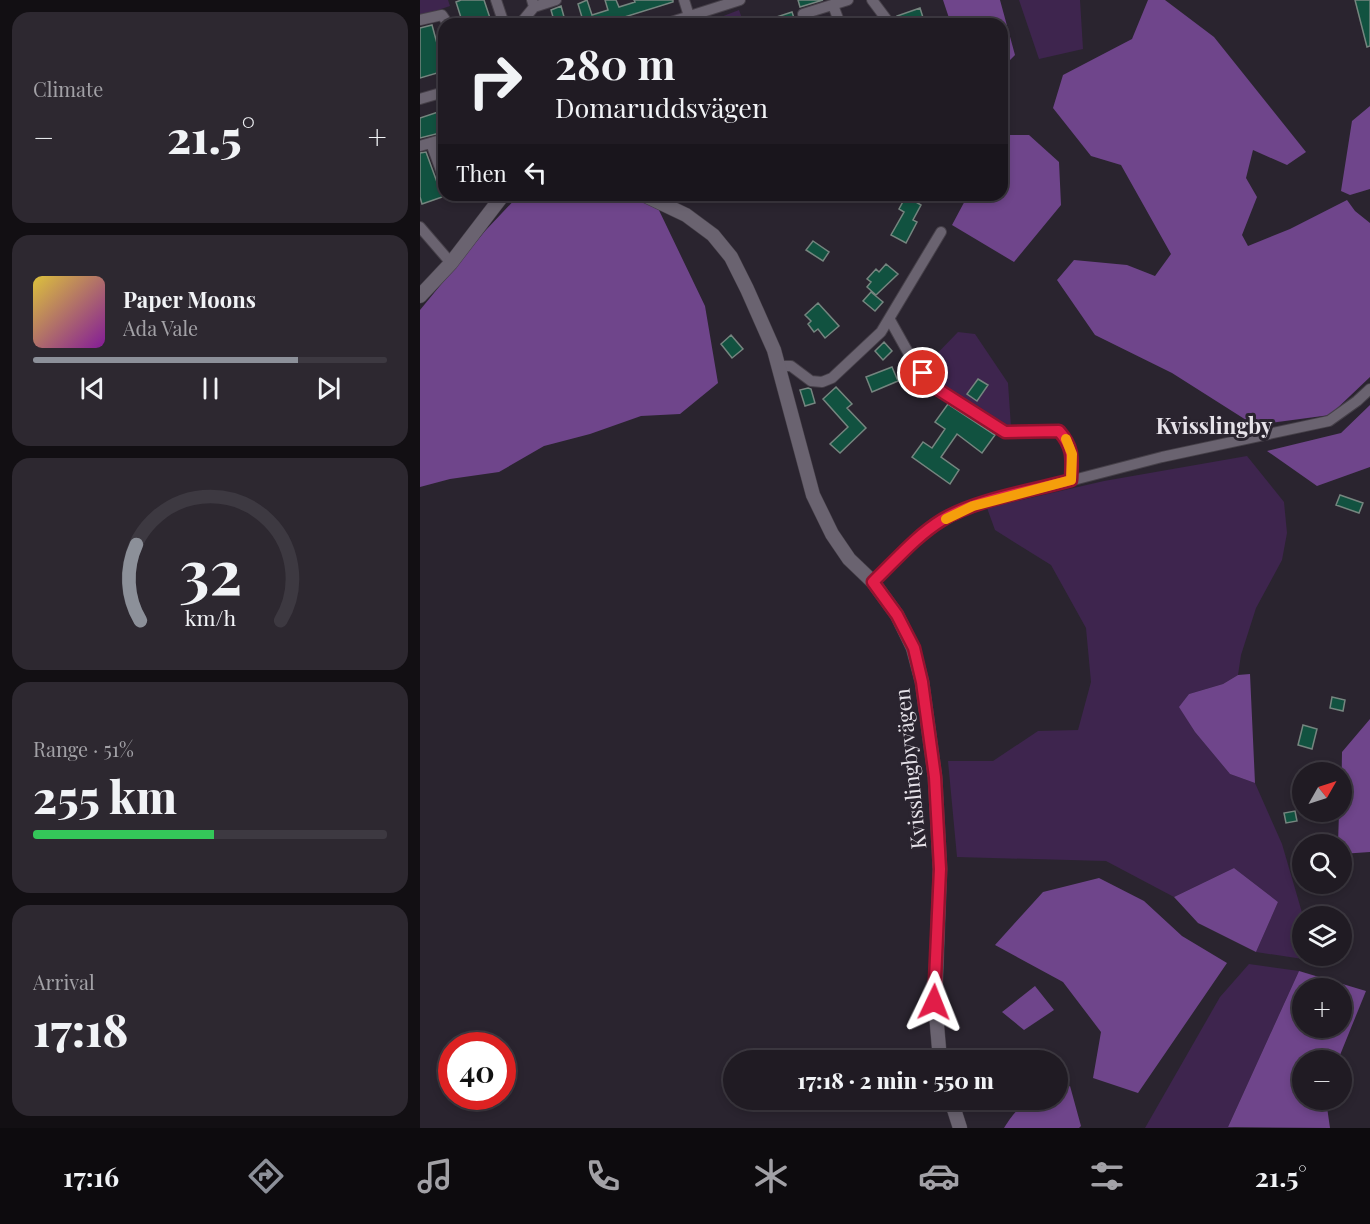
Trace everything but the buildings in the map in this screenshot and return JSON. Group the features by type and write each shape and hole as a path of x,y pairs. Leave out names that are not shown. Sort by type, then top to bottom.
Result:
{"street":[{"path":"496,0 502,18"},
{"path":"524,18 533,3 556,0"},
{"path":"684,0 689,16"},
{"path":"683,18 718,3 740,0"},
{"path":"804,18 803,14 848,0"},
{"path":"872,0 886,18"},
{"path":"833,4 838,18"},
{"path":"420,20 442,15 444,18"},
{"path":"420,99 438,94"},
{"path":"420,146 438,141"},
{"path":"432,143 438,161"},
{"path":"420,296 451,263 498,201"},
{"name":"Kvisslingbyvägen","path":"657,201 686,215 713,235 725,250 747,289 774,350 813,495 832,534 849,559 873,582 897,615 914,648 922,682 935,777 940,869 934,1002 939,1050"},
{"path":"420,228 451,263"},
{"path":"778,366 791,366 812,381 822,382 832,378 882,332 941,232"},
{"path":"890,320 914,363 939,390 1005,432 1059,431 1066,438 1072,454 1071,480"},
{"path":"873,582 919,538 943,520 973,506 1162,457 1329,421 1370,389"},
{"path":"954,1110 960,1128"}],"shaded area":[{"path":"420,0 448,0 450,6 420,16"},
{"path":"943,0 1000,0 1005,18 949,18"},
{"path":"1019,0 1080,0 1083,49 1039,59"},
{"path":"1148,0 1165,0 1214,37 1306,152 1287,165 1253,150 1246,178 1257,197 1242,235 1248,246 1290,229 1347,200 1355,211 1370,223 1370,377 1330,415 1254,425 1172,373 1095,335 1057,280 1074,260 1127,265 1155,276 1171,254 1121,165 1091,156 1053,108 1063,75 1132,39"},
{"path":"739,10 742,18 718,18"},
{"path":"1008,29 1015,55 1008,62"},
{"path":"1370,106 1370,189 1350,195 1341,191 1352,121"},
{"path":"1008,135 1029,135 1059,162 1061,205 1014,262 952,225 965,201 1008,201"},
{"path":"513,201 648,201 656,204 705,306 718,383 680,414 641,416 590,434 544,446 499,472 450,479 420,487 420,310 485,231"},
{"path":"958,332 975,334 1008,383 1011,427 1001,426 941,386 926,365"},
{"path":"1370,405 1370,467 1317,486 1267,451 1341,433"},
{"path":"1247,456 1284,502 1287,533 1282,560 1256,608 1241,655 1238,675 1223,684 1189,694 1180,707 1195,732 1230,774 1255,783 1282,844 1292,878 1292,894 1297,894 1300,906 1292,906 1292,957 1256,952 1278,902 1234,868 1174,897 1106,861 957,857 948,761 993,761 1038,731 1078,730 1091,682 1086,628 1051,565 995,530 987,508 1104,481"},
{"path":"1250,674 1255,783 1230,774 1195,732 1179,707 1189,694 1223,684 1238,675"},
{"path":"1370,719 1370,852 1352,853 1352,834 1338,834 1339,822 1352,822 1352,762 1342,762 1342,752"},
{"path":"1234,868 1278,902 1256,952 1198,923 1174,897"},
{"path":"1099,878 1144,901 1182,936 1227,963 1138,1093 1093,1078 1101,1032 1063,982 995,945 1043,892"},
{"path":"1249,964 1299,971 1296,978 1292,978 1292,986 1228,1127 1235,1128 1145,1128 1220,997"},
{"path":"1299,971 1322,978 1296,978"},
{"path":"1035,986 1054,1010 1024,1030 1002,1012"},
{"path":"1292,986 1292,1038 1347,1038 1342,1050 1292,1050 1292,1110 1327,1110 1330,1128 1228,1127"},
{"path":"1352,987 1366,991 1352,1026"},
{"path":"1070,1086 1081,1126 1079,1128 1004,1128 1018,1110 1068,1110 1068,1087"}],"slow traffic":[{"path":"946,519 973,506 1071,480 1072,454 1066,439"}],"district":[{"name":"Kvisslingby","path":"1214,425"}],"route":[{"path":"923,373 939,390 1005,432 1059,431 1066,438 1072,454 1071,480 973,506 943,520 919,538 873,582 897,615 914,648 922,682 935,777 940,869 934,1002"}]}
